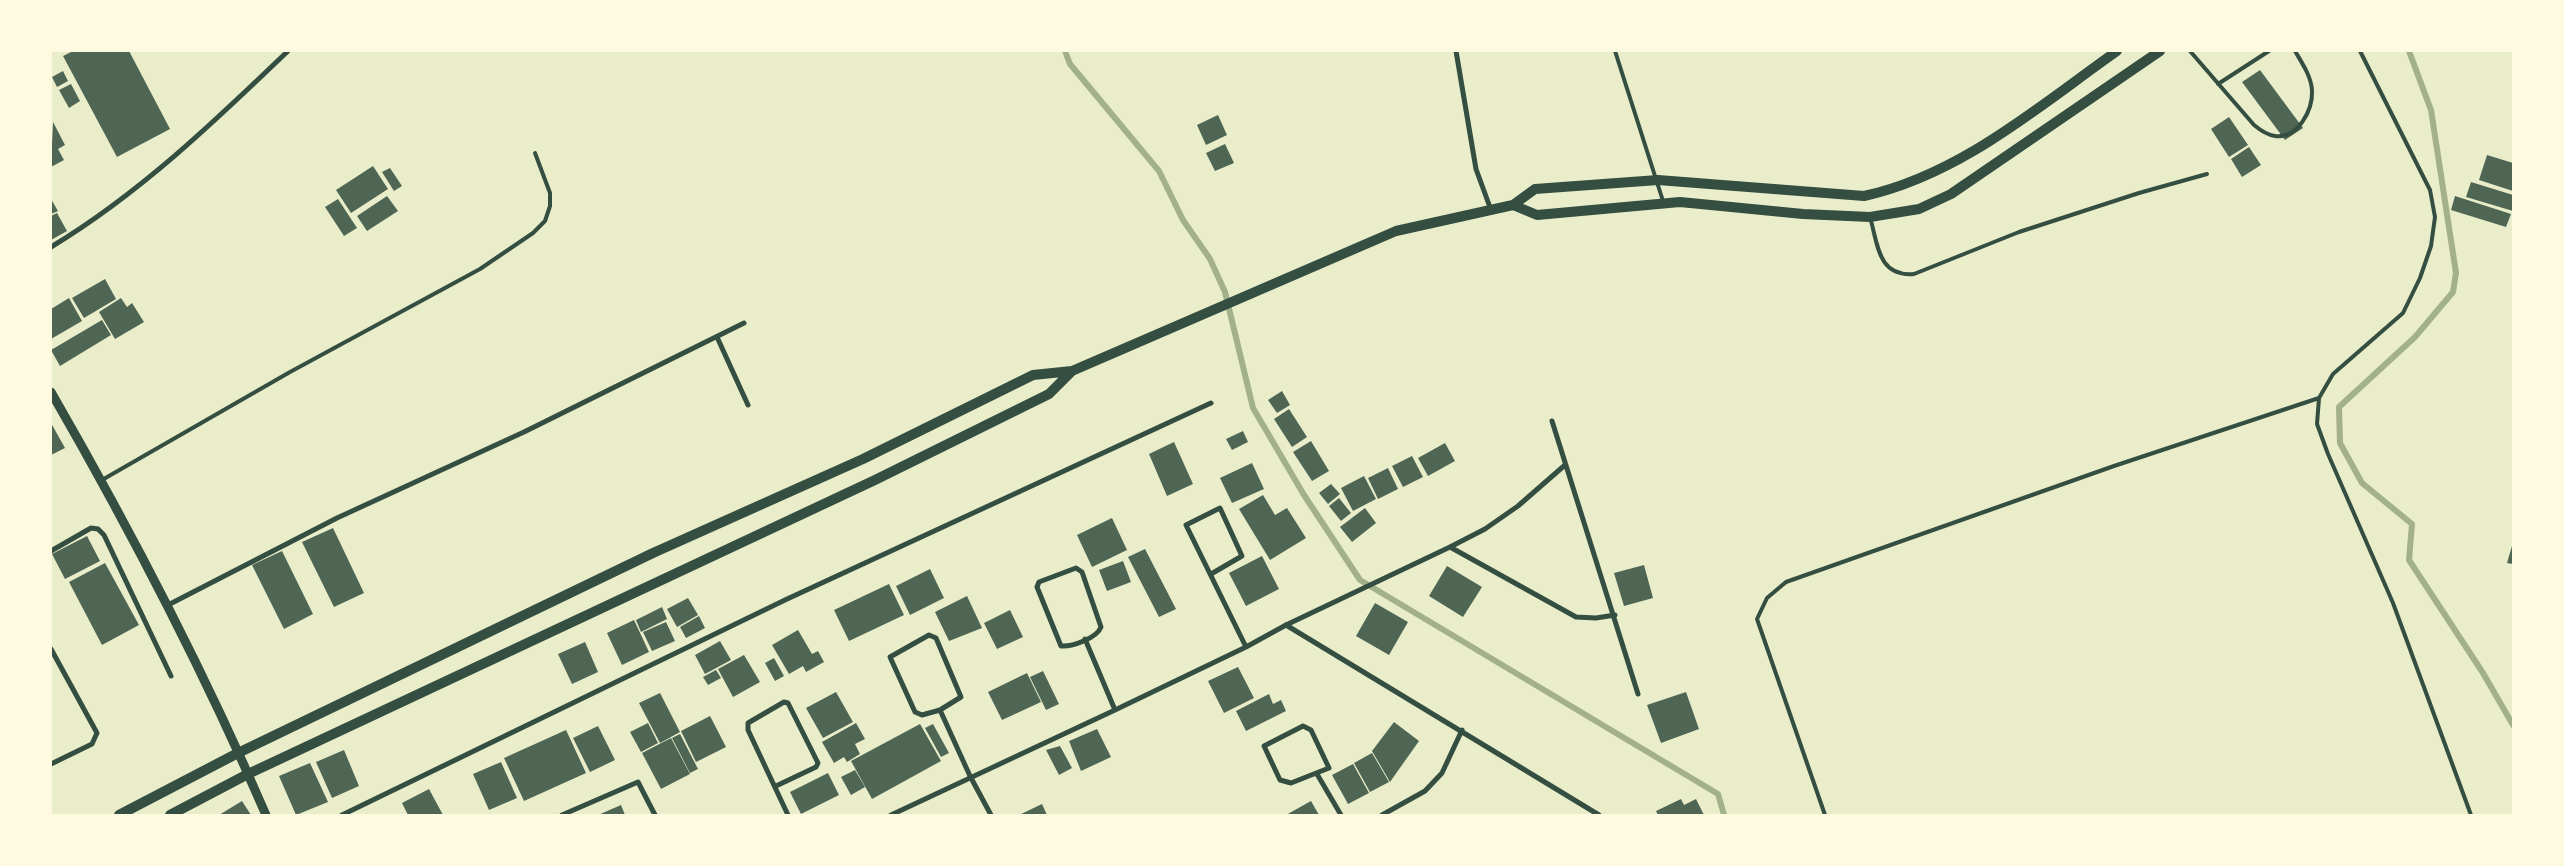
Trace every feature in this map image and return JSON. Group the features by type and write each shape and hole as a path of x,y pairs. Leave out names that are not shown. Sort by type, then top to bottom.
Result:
{"main road":[{"path":"120,815 238,753 653,554 862,458 1033,376 1072,371 1183,324 1263,286 1396,231 1513,205 1535,189 1658,180 1864,196 1897,189 1926,176 1993,139 2117,51"},
{"path":"1513,205 1537,215 1664,202 1870,217 1919,209 1951,194 2160,51"},
{"path":"170,815 248,774 875,480 1049,394 1072,371"}],"street":[{"path":"51,247 86,226 143,182 192,141 288,51"},
{"path":"1456,51 1476,169 1491,210"},
{"path":"168,605 337,518 515,436 744,323"},
{"path":"717,337 748,405"},
{"path":"51,392 102,480 168,605 266,815"},
{"path":"342,815 784,600 1210,403"},
{"path":"1552,421 1615,615 1638,694"},
{"path":"891,815 1246,647 1286,624 1485,529 1518,506 1565,465"},
{"path":"1211,574 1242,556 1222,509 1218,508 1186,525 1246,647"},
{"path":"51,551 91,528 98,529 104,535 171,676"},
{"path":"1450,547 1576,617 1596,618 1615,615"},
{"path":"1076,568 1082,572 1102,627 1099,632 1085,639 1066,646 1058,643 1038,590 1039,582 1076,568"},
{"path":"1286,624 1599,815"},
{"path":"929,635 936,638 961,694 958,700 940,710 922,715 915,712 890,656 929,635"},
{"path":"1085,639 1115,710"},
{"path":"51,649 97,732 92,744 51,764"},
{"path":"776,786 816,767 818,760 788,703 784,702 754,718 748,723 748,730 788,815"},
{"path":"940,710 970,776 991,815"},
{"path":"1303,726 1308,727 1330,766 1328,769 1317,774 1284,783 1280,780 1264,746 1303,726"},
{"path":"1382,815 1425,791 1442,773 1462,730"},
{"path":"1317,774 1342,815"},
{"path":"562,815 638,782 642,786 655,815"}],"lane":[{"path":"1615,51 1664,202"},
{"path":"2190,51 2254,125 2266,134 2275,136 2286,135 2306,118 2312,100 2312,88 2295,51"},
{"path":"2218,84 2269,51"},
{"path":"2360,51 2430,190 2434,217 2431,246 2420,278 2403,313 2333,374 2319,398 2317,424 2328,454 2393,603 2471,815"},
{"path":"102,480 290,372 480,269 532,233 545,221 550,206 550,192 535,153"},
{"path":"1870,217 1883,260 1891,271 1903,275 1914,274 2019,232 2139,193 2207,174"},
{"path":"1825,815 1757,619 1767,598 1786,582 2114,466 2319,398"}],"building":[{"path":"73,51 129,51 170,129 117,157 63,56"},
{"path":"2260,70 2303,128 2285,140 2242,82"},
{"path":"63,71 68,81 57,87 52,77"},
{"path":"71,84 80,101 69,108 59,90"},
{"path":"1218,115 1227,135 1206,145 1197,125"},
{"path":"2229,117 2248,145 2229,157 2211,129"},
{"path":"53,122 65,145 58,149 64,160 51,167"},
{"path":"1225,144 1234,163 1215,171 1206,153"},
{"path":"2249,147 2261,165 2242,177 2231,159"},
{"path":"2487,155 2513,163 2513,191 2479,180"},
{"path":"373,166 388,189 351,213 336,190"},
{"path":"390,168 402,186 394,191 382,172"},
{"path":"2471,182 2513,195 2513,211 2466,197"},
{"path":"387,196 398,211 367,231 357,216"},
{"path":"2455,196 2511,214 2506,227 2451,210"},
{"path":"51,199 58,211 51,214"},
{"path":"338,199 357,228 344,236 325,207"},
{"path":"57,213 67,231 51,240 51,216"},
{"path":"105,279 116,299 84,318 72,298"},
{"path":"69,298 82,321 51,339 51,309"},
{"path":"121,298 127,307 132,303 144,322 115,339 99,312"},
{"path":"102,320 111,335 60,366 51,350"},
{"path":"1282,391 1290,405 1277,413 1268,400"},
{"path":"1289,409 1307,437 1292,447 1274,419"},
{"path":"51,423 65,448 51,455"},
{"path":"1243,431 1248,442 1232,450 1226,439"},
{"path":"1311,441 1329,471 1312,481 1293,452"},
{"path":"1174,442 1193,484 1167,496 1149,454"},
{"path":"1445,443 1455,461 1428,476 1418,458"},
{"path":"1412,456 1423,477 1403,487 1392,466"},
{"path":"1252,463 1264,489 1232,503 1220,478"},
{"path":"1388,468 1398,489 1378,499 1368,478"},
{"path":"1364,476 1376,499 1353,511 1341,488"},
{"path":"1331,484 1340,494 1328,504 1319,493"},
{"path":"1263,495 1275,515 1287,508 1306,538 1270,560 1239,509"},
{"path":"1339,498 1351,513 1341,521 1329,506"},
{"path":"1365,508 1376,523 1352,542 1340,527"},
{"path":"1112,518 1127,550 1092,567 1077,535"},
{"path":"333,528 364,593 334,607 302,542"},
{"path":"87,536 100,561 65,579 52,554"},
{"path":"2513,546 2513,564 2507,563"},
{"path":"1145,549 1176,609 1159,617 1128,557"},
{"path":"282,551 313,614 284,629 252,565"},
{"path":"1262,556 1279,589 1246,606 1229,573"},
{"path":"1123,561 1131,582 1107,591 1099,570"},
{"path":"105,563 139,625 102,645 69,582"},
{"path":"1644,565 1653,598 1624,606 1614,573"},
{"path":"1447,566 1482,587 1463,617 1429,596"},
{"path":"930,569 944,598 910,615 896,586"},
{"path":"889,584 904,615 849,641 834,610"},
{"path":"967,596 982,628 949,641 935,612"},
{"path":"688,598 698,615 677,627 667,609"},
{"path":"1375,603 1408,622 1389,655 1356,636"},
{"path":"662,607 667,619 641,632 636,620"},
{"path":"1010,610 1023,637 997,649 984,623"},
{"path":"699,616 705,628 686,638 680,627"},
{"path":"634,620 649,652 622,665 607,633"},
{"path":"666,622 675,641 652,651 643,632"},
{"path":"798,630 812,654 818,651 824,662 806,672 803,666 789,674 772,645"},
{"path":"720,641 731,660 705,674 695,655"},
{"path":"585,642 598,672 572,684 558,654"},
{"path":"744,655 760,682 733,697 718,669"},
{"path":"774,658 784,676 775,681 765,663"},
{"path":"1238,667 1254,698 1224,713 1208,681"},
{"path":"716,670 721,678 708,685 703,677"},
{"path":"1043,671 1059,704 1046,710 1030,677"},
{"path":"1027,673 1041,702 1002,720 988,692"},
{"path":"836,692 853,722 823,738 806,708"},
{"path":"1686,692 1699,729 1661,743 1647,705"},
{"path":"660,693 680,732 660,743 639,703"},
{"path":"1269,694 1273,704 1281,700 1286,711 1246,731 1236,711"},
{"path":"710,716 726,747 696,762 681,731"},
{"path":"1394,722 1419,741 1390,782 1372,751"},
{"path":"648,723 658,743 641,752 630,732"},
{"path":"856,723 865,739 855,744 860,754 847,762 844,757 834,763 822,742"},
{"path":"920,724 941,761 872,799 851,761"},
{"path":"933,724 949,753 941,757 925,728"},
{"path":"598,726 615,760 590,772 573,738"},
{"path":"1097,729 1111,757 1081,771 1069,741"},
{"path":"566,730 586,773 524,801 504,758"},
{"path":"680,734 698,769 690,773 672,738"},
{"path":"671,738 690,774 661,789 642,753"},
{"path":"1060,746 1072,768 1059,775 1046,750"},
{"path":"344,750 359,786 332,798 316,762"},
{"path":"1372,753 1389,782 1370,792 1354,763"},
{"path":"501,762 517,798 489,810 473,774"},
{"path":"310,763 328,802 296,815 279,776"},
{"path":"1353,764 1369,793 1348,804 1332,775"},
{"path":"855,770 865,787 851,795 841,777"},
{"path":"828,773 839,795 801,814 790,792"},
{"path":"429,789 443,815 408,815 402,803"},
{"path":"1681,799 1684,805 1696,799 1704,815 1658,815 1656,811"},
{"path":"242,801 251,815 219,815"},
{"path":"1311,801 1319,815 1286,815"},
{"path":"1042,804 1047,815 1019,815"},
{"path":"621,805 625,815 598,815"}],"waterway":[{"path":"1065,51 1070,64 1159,171 1183,220 1210,259 1225,292 1253,408 1304,495 1360,580 1718,794 1724,815"},
{"path":"2409,51 2431,110 2456,273 2453,292 2415,337 2339,407 2340,443 2362,483 2412,524 2409,560 2483,673 2513,725"}]}
